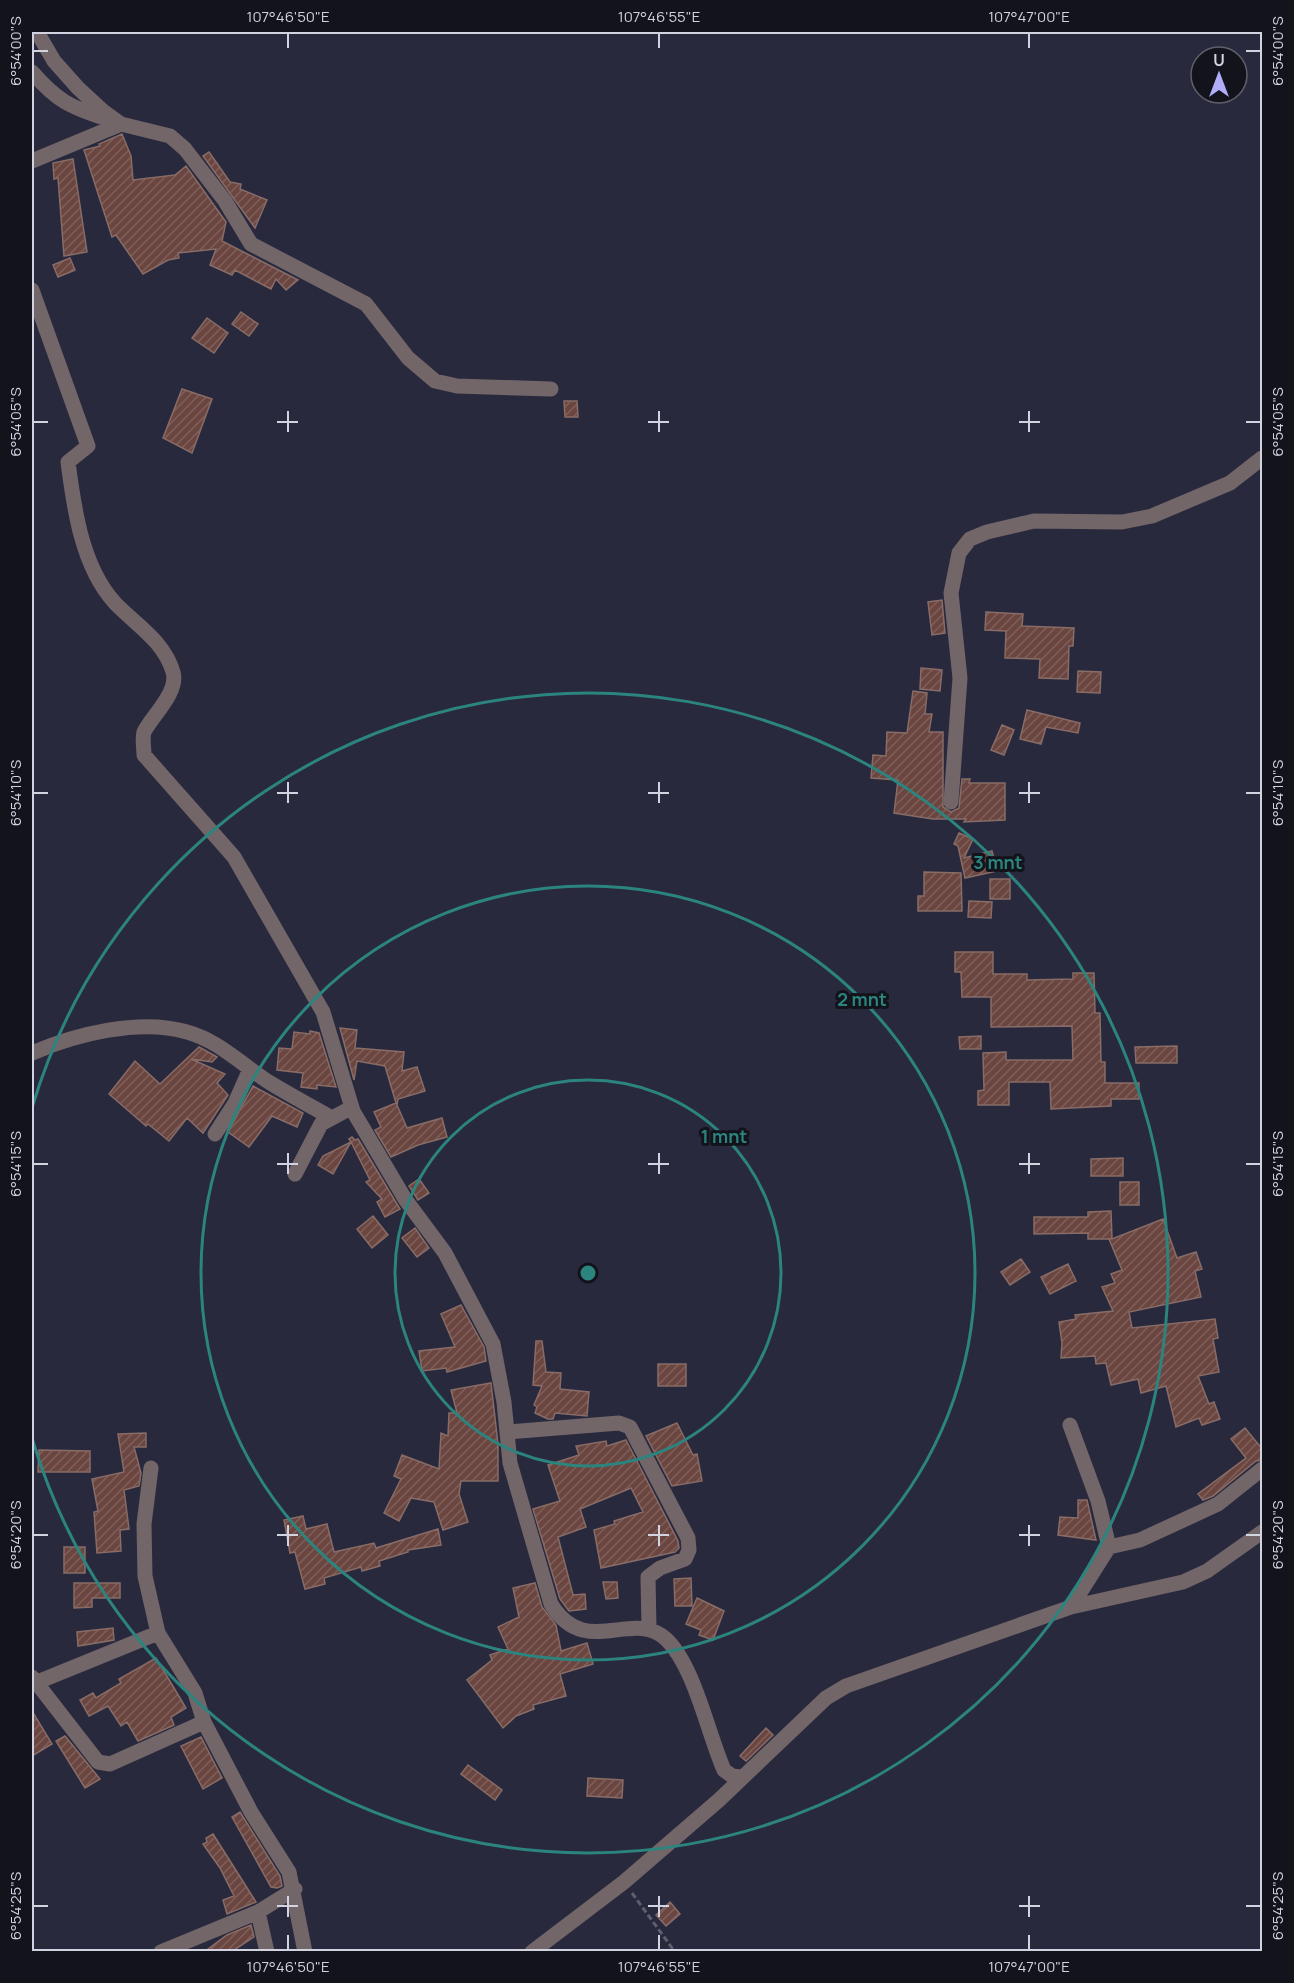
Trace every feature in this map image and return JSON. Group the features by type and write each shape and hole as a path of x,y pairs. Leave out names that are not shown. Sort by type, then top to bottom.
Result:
{"street":[{"path":"37,32 54,61 78,88 121,124"},
{"path":"32,72 51,94 72,107 121,124 170,136 185,149 225,201 251,244 366,304 408,358 435,381 457,386 551,389"},
{"path":"32,160 121,124"},
{"path":"32,290 88,446 68,462 90,566 115,603 140,623 165,655 174,675 171,689 143,735 144,755 234,857 323,1012 353,1111 405,1199 445,1253 482,1319 493,1344 510,1463 551,1604 560,1619 570,1627 590,1631 649,1629 665,1638 675,1650 693,1684 724,1770 732,1776 741,1777"},
{"path":"951,802 960,678 951,593 959,553 970,539 987,532 1034,521 1122,522 1152,516 1230,483 1263,458"},
{"path":"32,1053 55,1043 130,1026 186,1031 216,1044 250,1069 332,1118"},
{"path":"215,1134 235,1103 250,1069"},
{"path":"295,1174 321,1124 347,1110 353,1111"},
{"path":"507,1432 620,1423 630,1427 688,1538 689,1550 685,1559 660,1568 648,1577 649,1629"},
{"path":"1070,1425 1098,1502 1109,1547"},
{"path":"151,1468 144,1524 145,1575 158,1633 195,1693 204,1722 251,1812 289,1872 295,1890 295,1910 305,1952"},
{"path":"1071,1607 1109,1547 1140,1540 1218,1504 1263,1469"},
{"path":"532,1952 624,1882 719,1800 826,1698 846,1686 1071,1607 1183,1582 1207,1571 1263,1533"},
{"path":"158,1633 33,1680 98,1762 104,1764 110,1764 204,1722"},
{"path":"161,1952 258,1912 295,1890"},
{"path":"258,1912 267,1952"}],"path":[{"path":"624,1882 675,1952"}],"building":[{"path":"122,134 131,156 133,180 175,175 186,166 226,222 222,241 298,280 286,290 276,279 271,289 235,270 232,275 210,265 216,249 178,253 179,258 168,260 143,274 116,235 112,237 84,150 100,146 99,144"},
{"path":"209,152 230,182 241,184 240,189 267,200 255,228 203,156"},
{"path":"73,159 87,252 64,256 58,178 54,179 53,163"},
{"path":"70,258 75,270 58,277 53,265"},
{"path":"241,312 258,324 249,336 232,324"},
{"path":"207,318 228,333 214,353 192,338"},
{"path":"182,389 212,399 192,453 163,438"},
{"path":"564,401 577,401 578,417 565,417"},
{"path":"942,600 945,633 932,635 928,602"},
{"path":"986,612 1023,614 1022,626 1074,628 1073,646 1069,646 1068,679 1039,678 1040,659 1005,658 1006,631 985,630"},
{"path":"921,668 942,670 940,691 920,689"},
{"path":"1078,671 1101,672 1100,693 1077,692"},
{"path":"913,691 927,693 925,714 932,714 929,732 943,732 943,807 951,812 959,808 962,779 970,779 969,783 1005,783 1005,820 964,822 966,819 933,819 894,813 898,780 871,778 873,755 886,756 887,732 907,733"},
{"path":"1027,710 1080,723 1078,733 1046,727 1041,744 1020,739"},
{"path":"1002,725 1014,730 1004,755 991,750"},
{"path":"959,833 973,839 964,858 992,851 997,871 965,878 958,846 954,844"},
{"path":"924,872 961,873 962,911 918,911 918,896 924,896"},
{"path":"990,879 1010,879 1010,899 990,899"},
{"path":"969,901 992,902 991,918 968,917"},
{"path":"955,952 993,952 993,974 1027,974 1027,980 1073,979 1073,973 1094,973 1095,1013 1100,1013 1101,1062 1105,1062 1105,1083 1139,1083 1139,1099 1111,1099 1111,1106 1051,1109 1050,1082 1009,1082 1009,1105 978,1105 978,1091 984,1090 983,1053 1006,1052 1006,1060 1073,1060 1072,1026 991,1027 991,997 962,997 961,972 955,972"},
{"path":"340,1028 357,1030 355,1048 404,1052 402,1071 417,1067 425,1091 398,1099 397,1105 407,1128 442,1118 447,1137 418,1145 391,1157 375,1130 381,1127 374,1112 396,1103 385,1066 357,1061 354,1080"},
{"path":"310,1031 319,1033 336,1087 317,1085 317,1089 301,1087 303,1073 277,1070 279,1048 292,1049 294,1032 310,1034"},
{"path":"981,1036 981,1049 960,1049 959,1037"},
{"path":"1177,1046 1177,1063 1136,1063 1135,1047"},
{"path":"199,1047 217,1057 212,1062 191,1059 225,1074 217,1083 228,1095 203,1133 187,1118 169,1141 148,1124 146,1126 109,1094 135,1061 160,1084"},
{"path":"253,1086 303,1113 297,1127 272,1116 249,1147 228,1132"},
{"path":"352,1137 355,1140 358,1139 400,1209 385,1217 377,1202 382,1199 366,1182 370,1180 349,1139"},
{"path":"351,1142 333,1174 318,1165 323,1156"},
{"path":"1123,1158 1123,1176 1091,1176 1091,1159"},
{"path":"419,1179 429,1193 418,1200 409,1186"},
{"path":"1120,1182 1139,1182 1139,1205 1120,1205"},
{"path":"1111,1211 1112,1239 1163,1219 1177,1258 1196,1252 1202,1269 1195,1271 1201,1297 1129,1312 1132,1328 1215,1319 1218,1338 1213,1339 1219,1372 1198,1376 1209,1404 1214,1402 1220,1419 1202,1425 1199,1418 1176,1427 1166,1386 1141,1393 1138,1379 1111,1385 1106,1363 1096,1364 1095,1356 1061,1358 1062,1343 1059,1322 1076,1319 1075,1315 1113,1311 1102,1287 1115,1283 1111,1274 1122,1270 1109,1239 1088,1239 1088,1233 1034,1234 1034,1217 1088,1217 1088,1212"},
{"path":"373,1216 388,1235 372,1248 357,1229"},
{"path":"415,1228 429,1248 417,1257 402,1238"},
{"path":"1021,1259 1030,1272 1010,1285 1001,1272"},
{"path":"1068,1264 1076,1281 1050,1294 1041,1277"},
{"path":"461,1305 484,1347 486,1361 447,1372 446,1368 422,1371 419,1351 455,1347 441,1314"},
{"path":"536,1341 542,1341 546,1372 561,1373 560,1389 589,1392 587,1416 555,1413 553,1419 548,1419 535,1413 537,1407 534,1405 542,1386 533,1385"},
{"path":"658,1364 686,1364 686,1386 658,1386"},
{"path":"491,1383 498,1444 498,1481 461,1481 459,1494 468,1522 443,1530 434,1502 411,1498 399,1521 384,1513 401,1479 394,1476 402,1455 439,1469 441,1433 448,1436 449,1413 457,1413 451,1390"},
{"path":"677,1423 693,1455 697,1454 702,1481 672,1486 646,1436"},
{"path":"1245,1428 1263,1450 1263,1460 1256,1461 1213,1496 1203,1500 1198,1494 1246,1458 1231,1439"},
{"path":"146,1433 146,1447 134,1447 141,1473 139,1486 124,1490 129,1529 120,1530 121,1551 97,1553 94,1512 98,1511 92,1479 124,1472 118,1434"},
{"path":"626,1440 678,1541 679,1548 675,1552 601,1568 594,1530 643,1512 631,1488 580,1509 586,1527 558,1537 573,1595 585,1594 586,1609 569,1611 560,1599 533,1509 560,1501 548,1465 579,1455 576,1446 606,1441 607,1446"},
{"path":"39,1450 90,1451 90,1472 38,1472"},
{"path":"1078,1500 1087,1500 1096,1540 1058,1535 1060,1517 1078,1518"},
{"path":"303,1516 306,1529 327,1524 334,1552 374,1543 376,1548 438,1529 441,1545 408,1550 408,1552 379,1561 380,1566 362,1571 361,1567 324,1578 325,1584 305,1589 295,1552 290,1553 284,1520"},
{"path":"64,1547 85,1547 85,1573 64,1573"},
{"path":"691,1578 692,1606 675,1606 674,1579"},
{"path":"603,1582 617,1582 618,1598 606,1599"},
{"path":"74,1583 120,1583 120,1598 92,1598 92,1607 74,1608"},
{"path":"535,1583 542,1607 556,1625 561,1651 587,1643 593,1664 560,1674 566,1696 533,1705 534,1709 516,1716 503,1728 467,1680 492,1660 490,1655 508,1649 498,1627 519,1617 513,1588"},
{"path":"697,1598 724,1611 713,1640 699,1635 701,1630 686,1624"},
{"path":"113,1628 114,1640 78,1646 77,1632"},
{"path":"156,1658 186,1708 171,1717 174,1725 138,1741 127,1722 121,1726 108,1706 89,1716 80,1700 93,1693 96,1698 121,1683 119,1679"},
{"path":"32,1711 52,1744 32,1756"},
{"path":"766,1728 773,1735 746,1761 740,1756"},
{"path":"65,1736 100,1779 85,1788 56,1741"},
{"path":"201,1737 222,1778 203,1789 181,1746"},
{"path":"468,1765 502,1790 495,1800 461,1774"},
{"path":"588,1778 623,1780 622,1798 587,1796"},
{"path":"240,1812 280,1876 282,1886 271,1887 232,1817"},
{"path":"213,1834 256,1902 227,1914 223,1900 234,1896 220,1868 203,1844 207,1842 206,1838"},
{"path":"670,1902 680,1914 666,1926 656,1915"},
{"path":"251,1925 254,1937 231,1952 204,1952 227,1935"}]}
